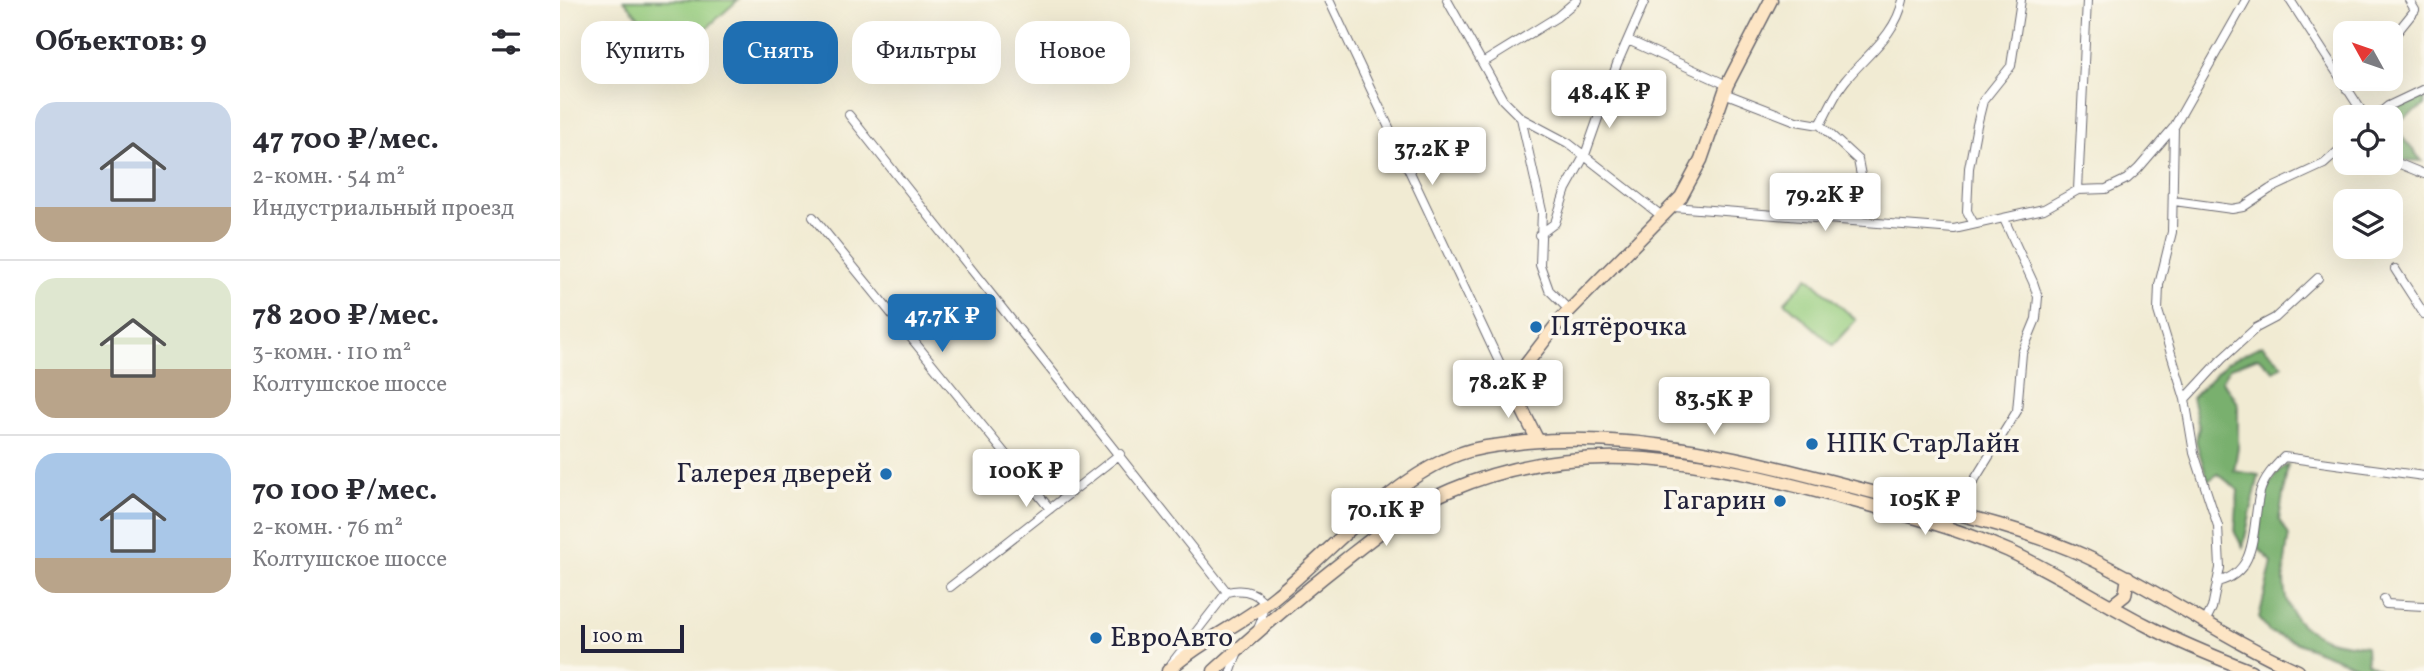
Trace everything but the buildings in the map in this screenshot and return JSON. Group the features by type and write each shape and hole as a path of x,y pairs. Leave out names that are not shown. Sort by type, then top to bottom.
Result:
{"main road":[{"path":"1538,441 1510,385 1521,366 1570,311 1673,207 1687,188 1701,160 1725,89 1771,0"},
{"path":"1167,671 1190,653 1264,606 1390,498 1428,470 1458,454 1492,445 1596,439 1690,449 1781,469 1954,513 2057,545 2128,577 2205,622 2298,671"},
{"path":"1214,671 1257,631 1395,521 1450,490 1534,466 1630,456 1715,467 1937,524 2010,552 2174,639 2251,671"},
{"path":"2111,606 2125,595 2128,577"}],"street":[{"path":"1329,0 1510,385"},
{"path":"1447,0 1503,100 1521,118 1585,155 1663,217"},
{"path":"1484,62 1557,17 1577,0"},
{"path":"1539,235 1555,223 1566,189 1585,155 1645,0"},
{"path":"1820,125 1844,82 1878,49 1901,11 1903,0"},
{"path":"1974,224 1967,211 1969,168 1977,125 1983,101 2011,66 2021,0"},
{"path":"2078,190 2087,0"},
{"path":"1673,207 1954,229 2044,209 2078,190 2106,189 2127,179 2174,127 2246,0"},
{"path":"2290,0 2333,68"},
{"path":"2403,25 2415,10 2409,0"},
{"path":"1628,40 1796,121 1820,125 1858,160 1863,186 1859,221"},
{"path":"2390,105 2424,89"},
{"path":"849,115 1227,592"},
{"path":"1521,118 1542,211 1539,235 1540,265 1549,290 1570,311"},
{"path":"2174,127 2174,201 2158,311 2185,398 2194,453 2218,526 2220,568 2212,608 2205,622"},
{"path":"2174,201 2232,209 2243,207 2270,189 2324,164 2333,156"},
{"path":"2403,164 2422,171"},
{"path":"813,217 1050,509"},
{"path":"1954,513 2017,411 2022,353 2036,319 2038,297 2004,219"},
{"path":"2395,269 2424,314"},
{"path":"2185,398 2256,328 2275,318 2318,278"},
{"path":"950,587 1119,454"},
{"path":"2217,582 2230,579 2245,566 2255,533 2260,491 2272,469 2284,457 2424,476"},
{"path":"1167,671 1227,592 1240,589 1258,595 1264,606 1257,631"},
{"path":"2384,599 2386,604 2424,606"},
{"path":"1231,671 1238,649"}],"green space":[{"path":"624,0 738,0 709,26 709,21 642,21"},
{"path":"2424,95 2424,106 2403,118 2403,105 2400,105"},
{"path":"2403,138 2422,161 2403,160"},
{"path":"1808,277 1856,320 1833,345 1785,302"},
{"path":"2262,345 2283,365 2274,371 2258,357 2230,368 2222,381 2238,403 2238,447 2234,471 2259,475 2243,547 2235,533 2238,490 2218,474 2208,481 2196,441 2199,427 2192,398 2226,363"},
{"path":"2288,464 2279,520 2289,535 2284,581 2289,608 2307,630 2323,638 2366,646 2367,662 2381,671 2369,671 2269,632 2259,618 2272,562 2257,547 2264,501 2272,480"}],"place":[{"name":"Пятёрочка","path":"1536,327"},
{"name":"НПК СтарЛайн","path":"1812,444"},
{"name":"Галерея дверей","path":"886,474"},
{"name":"Гагарин","path":"1780,501"},
{"name":"ЕвроАвто","path":"1096,638"}]}
